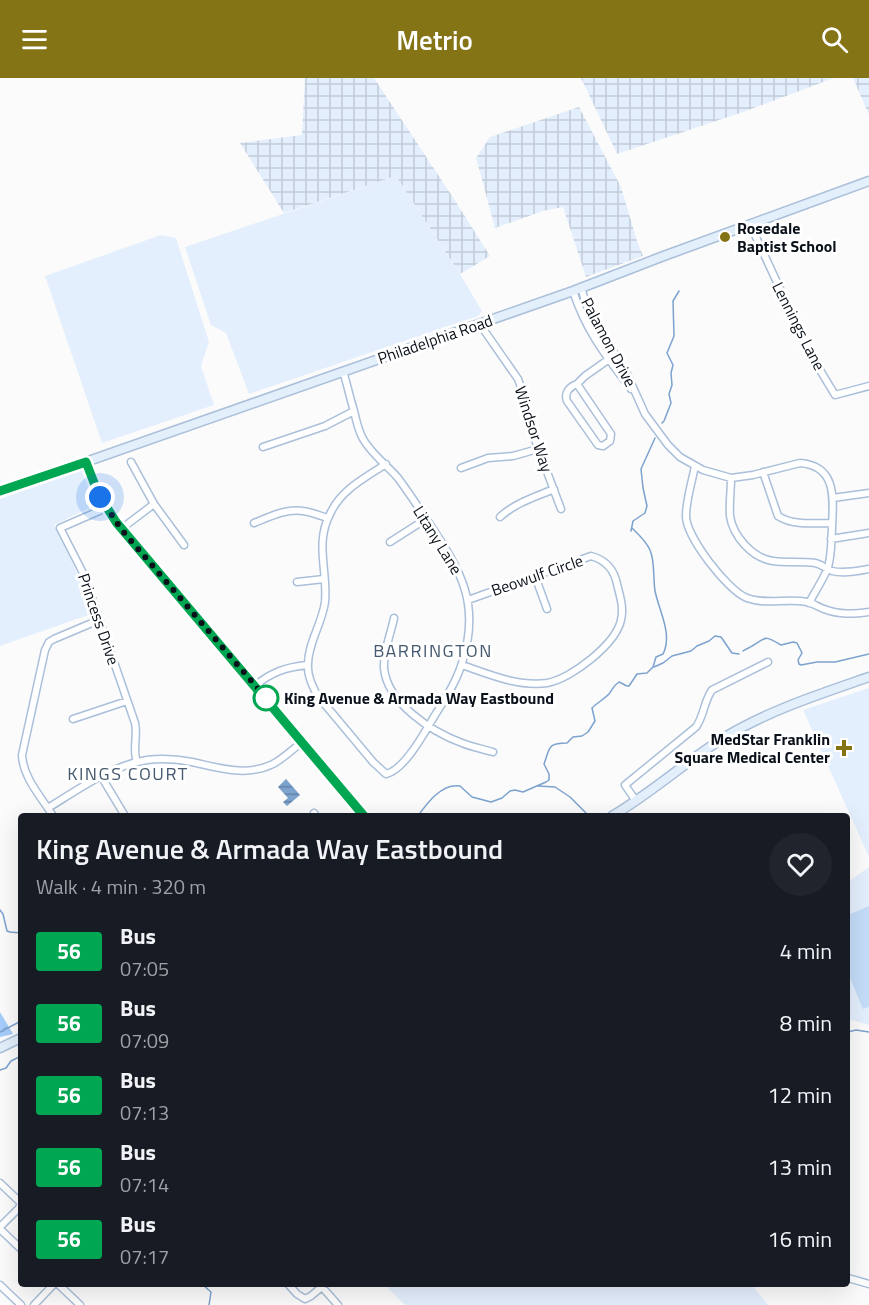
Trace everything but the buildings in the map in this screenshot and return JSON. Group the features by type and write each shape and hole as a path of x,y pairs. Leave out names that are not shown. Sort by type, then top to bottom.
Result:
{"main road":[{"name":"Philadelphia Road","path":"0,492 577,289 869,181"},
{"path":"86,462 98,493 121,529 362,813"},
{"path":"617,813 707,749 752,723 788,705 869,677"},
{"path":"0,1048 18,1039"}],"street":[{"name":"Lennings Lane","path":"750,224 793,317 820,370 836,395 869,386"},
{"name":"Palamon Drive","path":"577,289 627,374 645,414 680,457 695,466 731,478 800,463 815,466 828,478 833,498 830,557 827,569 809,603"},
{"name":"Palamon Drive","path":"577,289 579,309 586,325 637,396"},
{"name":"Windsor Way","path":"479,323 518,380 538,449 561,509"},
{"path":"577,384 611,434 610,441 603,446 598,445 567,401 566,396 572,386 615,355"},
{"name":"Litany Lane","path":"308,665 311,683 317,695 373,762 386,774 392,773 404,761 452,686 462,665 468,637 468,600 457,567 398,479 363,439 343,371"},
{"path":"263,447 325,426 354,411"},
{"path":"461,468 488,458 513,456 538,449"},
{"path":"131,462 154,504 184,545"},
{"path":"255,686 278,671 308,665 310,650 324,605 322,543 327,518 344,494 386,464"},
{"path":"695,466 687,509 687,524 695,542 739,594 749,599 809,603 836,613 869,612"},
{"path":"763,472 775,512 781,519 794,522 832,523"},
{"path":"731,478 730,518 735,531 753,553 768,560 814,563 827,569 843,572 869,569"},
{"path":"500,517 519,503 554,489"},
{"path":"833,498 869,493"},
{"path":"121,529 154,504"},
{"name":"Princess Drive","path":"106,508 60,528 84,574 127,701 136,730 134,754 137,762"},
{"path":"254,523 296,510 327,518"},
{"path":"390,542 426,519"},
{"path":"831,538 869,533"},
{"name":"Beowulf Circle","path":"462,665 528,683 557,681 578,670 613,639 622,619 622,604 615,574 605,562 591,556 468,600"},
{"path":"535,576 547,609"},
{"path":"297,582 324,579"},
{"path":"394,618 384,666 392,691 411,713 428,726 462,743 493,752"},
{"path":"51,813 26,771 22,756 45,650 49,642 54,639 99,620"},
{"path":"636,801 625,785 696,727 707,697 712,690 768,662"},
{"path":"73,719 127,701"},
{"path":"48,808 116,768 137,762 172,759 236,771 251,771 274,763 302,741"},
{"path":"101,776 123,813"},
{"path":"0,1183 18,1200"},
{"path":"18,1209 0,1228 18,1246"},
{"path":"850,1279 869,1284"},
{"path":"0,1285 21,1305"},
{"path":"34,1305 51,1287"},
{"path":"61,1287 80,1305"},
{"path":"291,1287 304,1299 322,1287"},
{"path":"325,1287 338,1305"}],"shaded area":[{"path":"305,78 374,78 490,256 460,274 396,176 284,213 240,143 302,135"},
{"path":"581,78 834,78 743,112 617,154"},
{"path":"853,78 869,78 869,115"},
{"path":"579,107 621,187 643,256 586,277 563,207 543,211 495,228 476,158 490,137"},
{"path":"396,176 482,311 478,316 249,394 226,333 211,325 185,247"},
{"path":"161,235 176,238 209,342 201,366 214,405 102,443 45,276"},
{"path":"83,469 97,504 54,525 73,564 91,614 0,646 0,499"},
{"name":"MedStar Franklin Square Medical Center","path":"869,688 869,857 850,813 803,710"},
{"path":"286,779 300,795 287,806 283,802 288,798 278,787"},
{"path":"869,867 869,1025 850,1020 850,881"},
{"path":"869,906 869,1007 863,1009 850,978 850,914"},
{"path":"387,1287 753,1287 768,1305 405,1305"}],"green space":[{"path":"0,1012 13,1034 0,1037"}],"waterway":[{"path":"662,423 671,403 669,394 673,365 667,353 674,336 673,301 679,291"},
{"path":"631,531 633,521 645,513 647,506 641,469 655,438"},
{"path":"420,813 436,795 453,786 460,786 472,797 491,802 502,798 510,791 523,792 546,782 549,780 549,774 544,764 550,748 556,744 567,743 573,737 582,736 588,732 595,721 592,708 619,682 629,686 637,674 647,673 653,667 656,657 663,654 667,639 655,591 652,554 642,538 632,528"},
{"path":"654,667 672,656 691,651 715,636 721,637 732,653 739,654"},
{"path":"743,651 766,638 781,645 797,643 802,653 798,660 801,665 835,662 869,654"},
{"path":"538,786 555,787 570,797 586,813"},
{"path":"0,910 7,931 18,933"},
{"path":"0,1032 18,1023"},
{"path":"850,1032 869,1032"},
{"path":"0,1070 18,1058"},
{"path":"205,1287 211,1292 209,1305"}],"bus line":[{"name":"56","path":"0,491 86,462 98,493 116,522 362,813"}],"place":[{"name":"Rosedale Baptist School","path":"725,237"},
{"name":"King Avenue & Armada Way Eastbound","path":"266,698"},
{"name":"MedStar Franklin Square Medical Center","path":"844,748"}],"district":[{"name":"BARRINGTON","path":"433,650"},
{"name":"KINGS COURT","path":"128,773"}],"route":[{"path":"100,497 121,529 266,698"}]}
